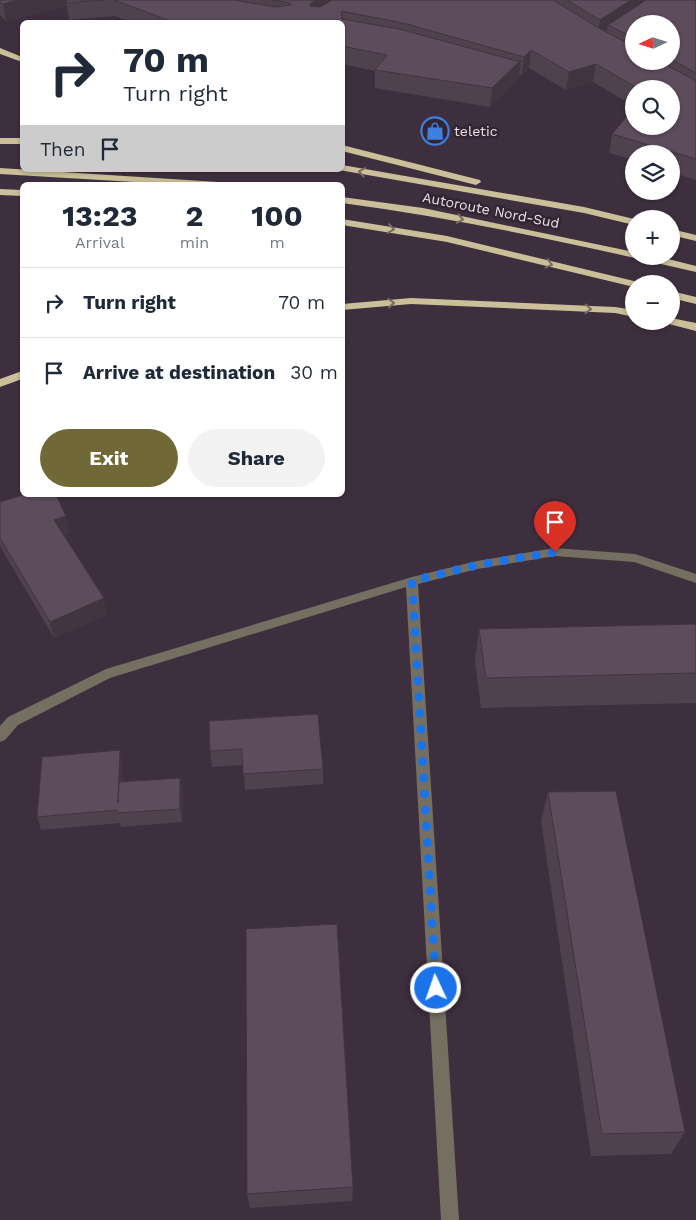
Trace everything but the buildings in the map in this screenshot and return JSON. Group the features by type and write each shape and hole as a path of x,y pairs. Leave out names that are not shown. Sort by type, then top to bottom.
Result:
{"highway":[{"path":"0,51 20,59"},
{"path":"0,141 20,141"},
{"path":"345,149 584,210"},
{"name":"Autoroute Nord-Sud","path":"345,169 584,210 625,220"},
{"path":"0,171 20,172"},
{"path":"21,172 173,182"},
{"path":"0,192 20,193"},
{"name":"Autoroute Nord-Sud","path":"345,200 423,211 625,252"},
{"path":"345,222 447,239 625,282"},
{"path":"680,234 696,238"},
{"path":"679,265 696,269"},
{"path":"680,297 696,301"},
{"path":"345,307 412,301 615,310 625,312"},
{"path":"680,324 696,327"},
{"path":"0,383 20,376"}],"street":[{"path":"0,736 13,721 106,674 412,581 477,565 555,552 635,558 696,579"},
{"path":"412,581 450,1220"}],"place":[{"name":"teletic","path":"435,131"}],"route":[{"path":"436,988 412,581 477,565 555,552"}]}
